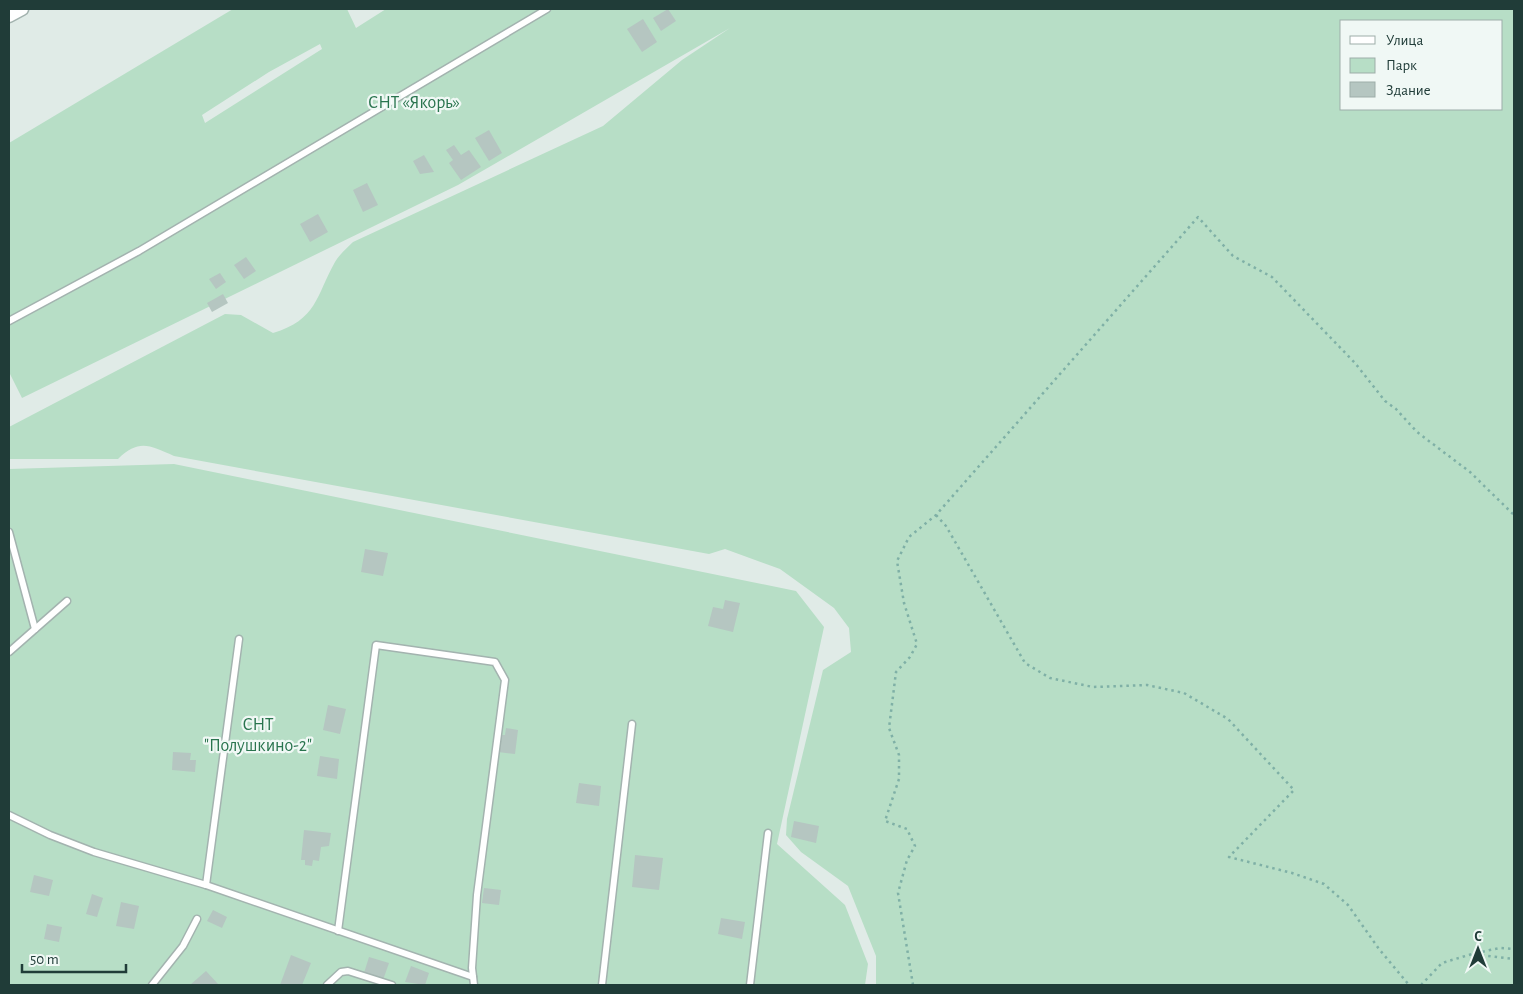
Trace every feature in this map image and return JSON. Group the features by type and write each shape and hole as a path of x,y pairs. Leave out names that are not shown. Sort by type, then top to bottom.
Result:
{"street":[{"path":"9,16 22,9"}],"lane":[{"path":"9,321 139,250 546,9"},
{"path":"9,532 35,629"},
{"path":"9,652 67,601"},
{"path":"206,885 239,639"},
{"path":"338,931 376,646 495,662 506,680 480,869 474,985"},
{"path":"602,985 632,724"},
{"path":"9,815 50,835 94,852 206,885 473,978"},
{"path":"750,985 768,833"},
{"path":"152,985 183,946 197,919"},
{"path":"327,985 341,972 348,971 392,985"}],"path":[{"path":"913,985 898,893 907,860 915,846 906,829 885,821 899,779 899,755 889,728 896,672 910,657 917,644 904,603 897,561 909,537 936,515 1198,218 1233,256 1272,277 1354,363 1385,401 1396,409 1417,432 1470,472 1514,515"},
{"path":"936,515 946,526 1025,663 1050,678 1094,687 1147,686 1184,694 1228,720 1294,790 1229,857 1292,873 1324,884 1348,905 1379,949 1409,985"},
{"path":"1421,985 1442,962 1500,948 1514,949"},
{"path":"1472,954 1514,959"}],"green space":[{"name":"СНТ «Якорь»","path":"233,9 347,9 356,28 386,9 1514,9 1514,985 876,985 876,956 848,886 801,852 786,835 787,819 823,670 851,652 849,628 834,608 780,569 725,549 709,554 174,456 158,449 144,446 132,449 118,459 9,459 9,427 225,314 241,315 273,333 288,328 307,314 319,296 337,259 353,242 603,126 682,60 730,28 458,185 22,398 9,372 9,143","holes":["320,44 322,49 205,123 202,115 269,72"]},
{"name":"СНТ \"Полушкино-2\"","path":"174,464 796,591 824,627 777,844 845,905 868,964 865,985 9,985 9,469"}],"building":[{"path":"668,9 676,21 661,31 653,18"},
{"path":"643,19 657,42 642,52 627,29"},
{"path":"489,130 502,153 489,161 475,138"},
{"path":"454,145 461,155 469,150 481,167 461,180 449,163 453,160 446,150"},
{"path":"424,155 434,172 420,174 413,161"},
{"path":"367,183 378,205 363,212 353,190"},
{"path":"318,214 328,232 310,242 300,224"},
{"path":"246,257 256,271 244,279 234,265"},
{"path":"220,273 226,282 216,289 209,279"},
{"path":"223,294 228,303 212,312 207,303"},
{"path":"365,549 388,553 383,576 361,572"},
{"path":"725,600 740,603 733,632 708,626 713,607 723,609"},
{"path":"328,705 346,709 340,734 323,730"},
{"path":"506,728 518,730 515,754 498,752 500,735 505,735"},
{"path":"173,752 191,753 190,760 196,760 195,772 172,770"},
{"path":"320,756 339,759 337,779 317,776"},
{"path":"579,783 601,786 599,806 576,803"},
{"path":"794,821 819,826 816,843 791,837"},
{"path":"304,830 331,833 329,846 321,847 319,861 313,860 312,866 305,865 305,860 301,860"},
{"path":"635,855 663,858 659,890 632,887"},
{"path":"34,875 53,880 49,896 30,892"},
{"path":"484,888 501,890 499,905 482,903"},
{"path":"92,894 103,898 97,917 86,914"},
{"path":"121,902 139,906 134,929 116,926"},
{"path":"213,910 227,917 222,928 207,921"},
{"path":"721,918 745,922 742,939 718,934"},
{"path":"47,924 62,927 59,942 44,939"},
{"path":"291,955 311,963 302,985 280,985"},
{"path":"369,957 389,963 383,980 364,973"},
{"path":"411,966 429,973 425,985 405,982"},
{"path":"206,971 219,985 190,985"}]}
